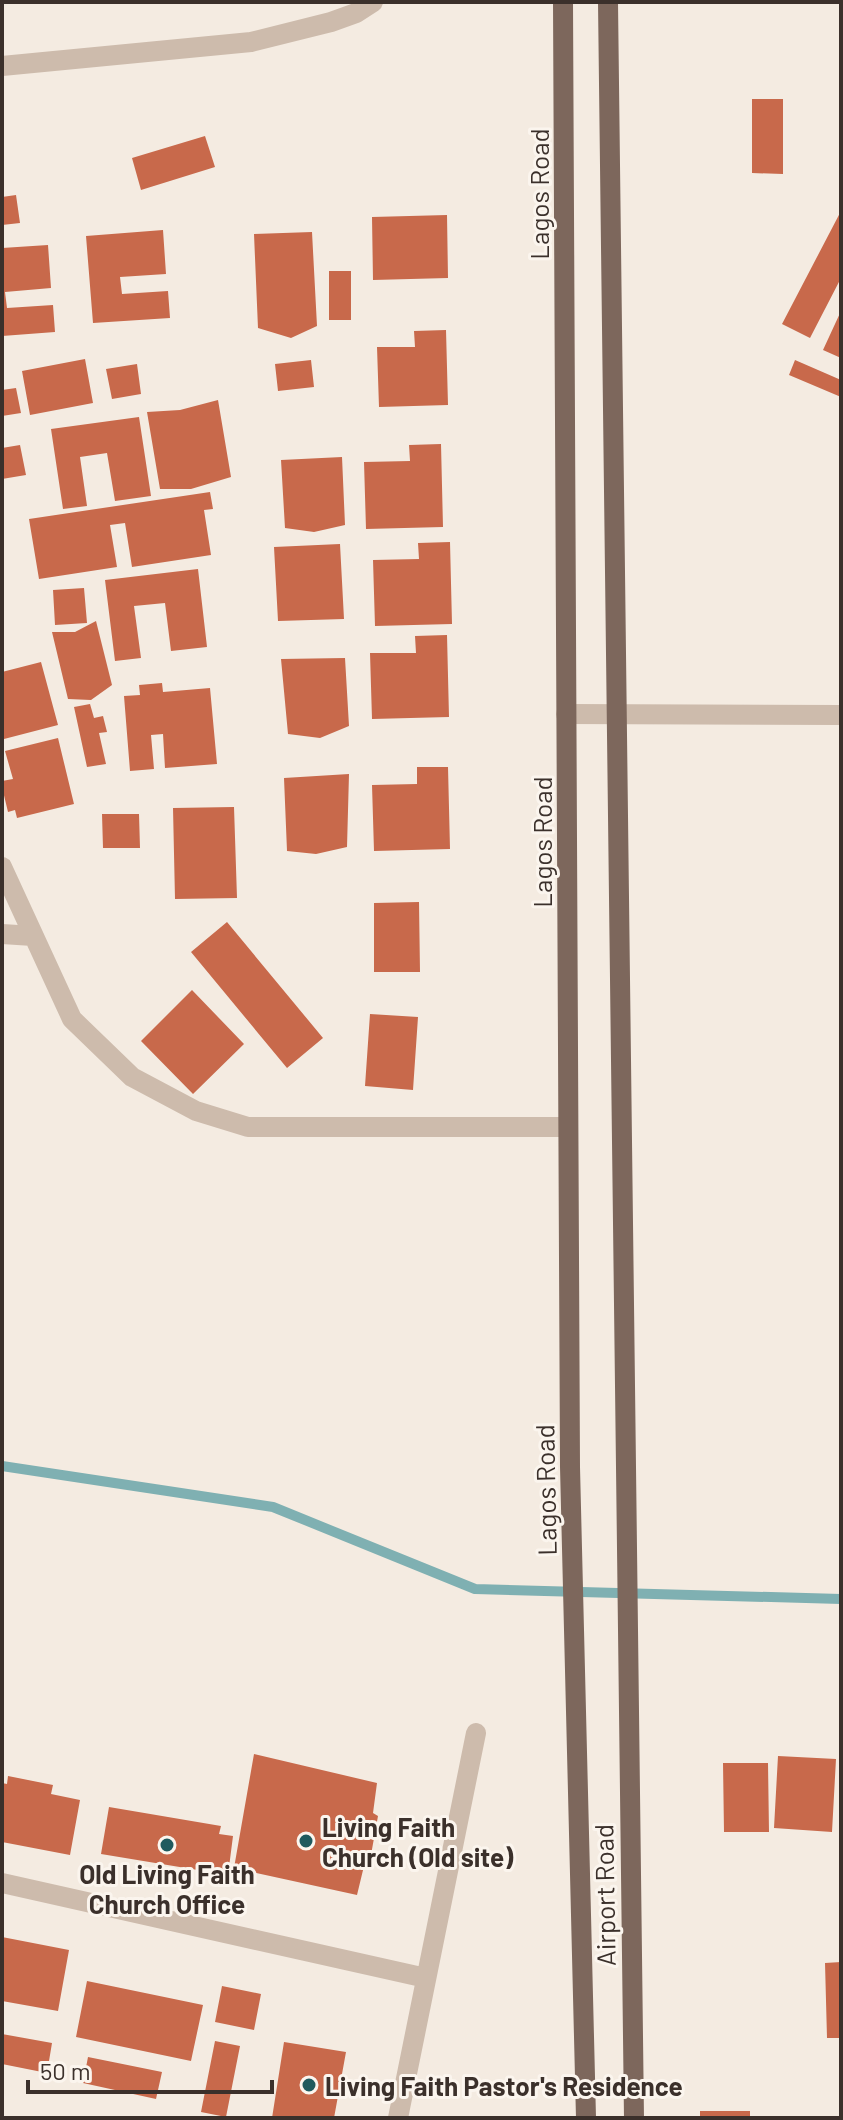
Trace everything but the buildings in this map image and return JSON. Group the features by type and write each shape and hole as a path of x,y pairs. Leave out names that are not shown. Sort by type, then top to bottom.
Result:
{"main road":[{"name":"Lagos Road","path":"563,2 570,1467 574,1682"},
{"path":"608,2 617,713"},
{"name":"Airport Road","path":"617,713 634,2118"},
{"name":"Airport Road","path":"574,1682 586,2118"}],"street":[{"path":"2,66 251,42 331,22 356,13 373,2"},
{"path":"566,714 841,715"},
{"path":"2,867 72,1019 132,1077 196,1111 248,1127 568,1127"},
{"path":"2,934 33,936"},
{"path":"398,2118 476,1733"},
{"path":"2,1883 426,1978"}],"waterway":[{"path":"2,1466 273,1507 475,1589 841,1599"}],"place":[{"name":"Living Faith Church (Old site)","path":"306,1841"},
{"name":"Old Living Faith Church Office","path":"167,1845"},
{"name":"Living Faith Pastor's Residence","path":"309,2085"}]}
